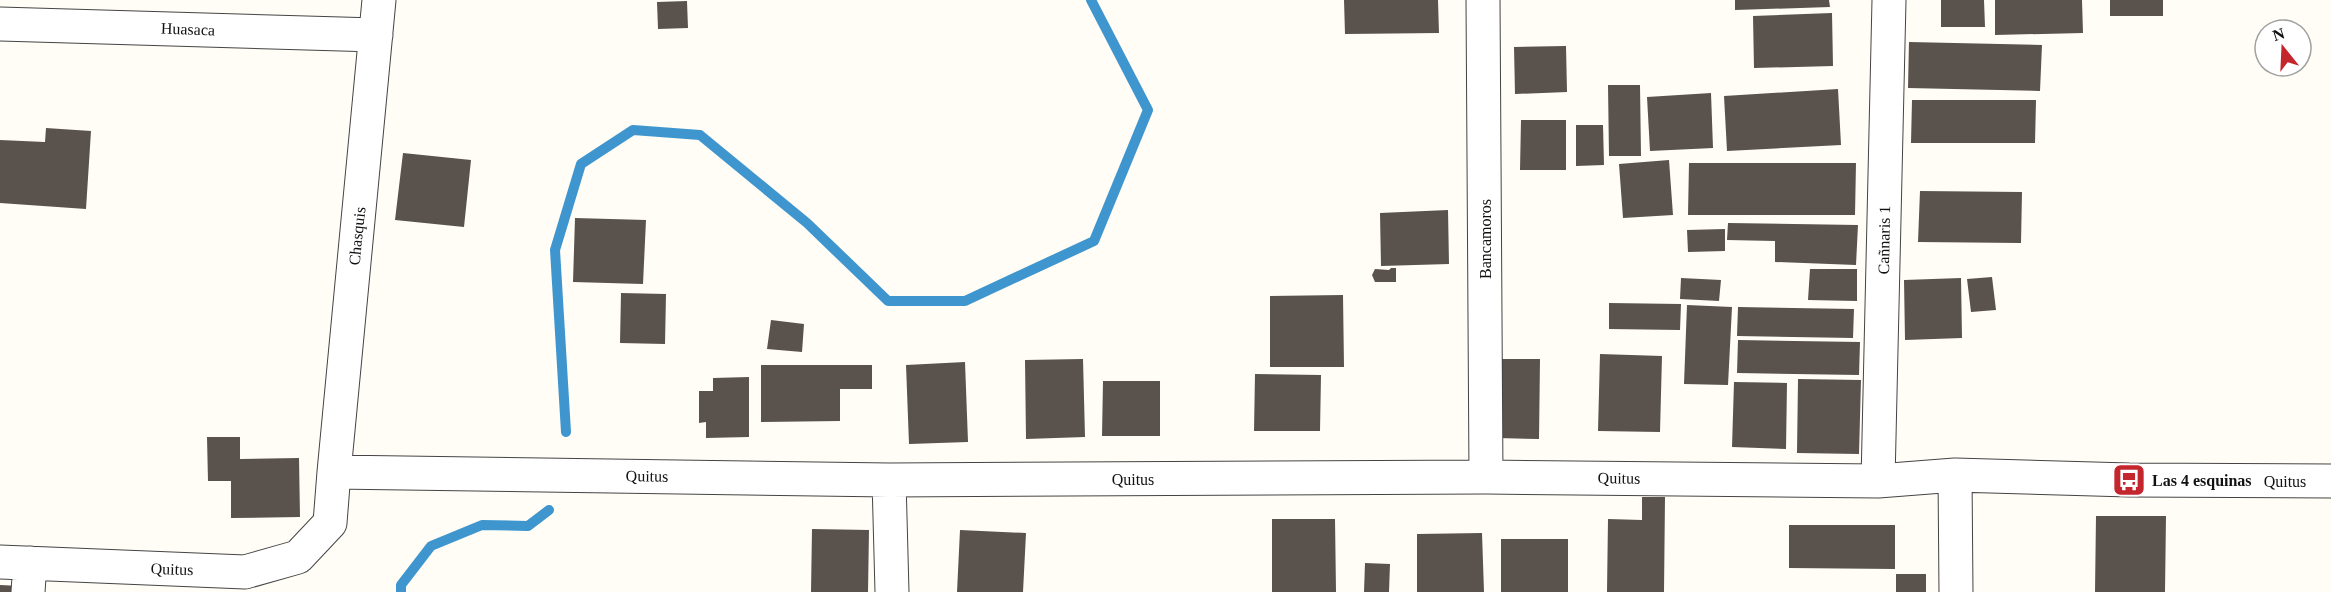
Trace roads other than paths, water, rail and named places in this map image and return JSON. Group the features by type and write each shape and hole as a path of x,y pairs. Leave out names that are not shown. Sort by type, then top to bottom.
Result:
{"street":[{"name":"Chasquis","path":"334,472 379,0"},
{"name":"Bancamoros","path":"1483,0 1486,477"},
{"name":"Cañnaris 1","path":"1878,481 1889,0"},
{"name":"Huasaca","path":"0,24 376,35"},
{"name":"Quitus","path":"19,572 245,572 298,557 330,523 334,472 889,480 1486,477 1878,481 1955,475 2128,480 2331,481"},
{"path":"1955,475 1956,592"},
{"path":"889,480 892,592"}],"waterway":[{"path":"566,432 555,250 581,164 633,130 700,135 807,223 888,301 965,301 1094,241 1148,110 1091,0"},
{"path":"401,592 401,585 431,546 482,525 528,526 549,510"}],"place":[{"name":"Las 4 esquinas","path":"2129,480"}]}
